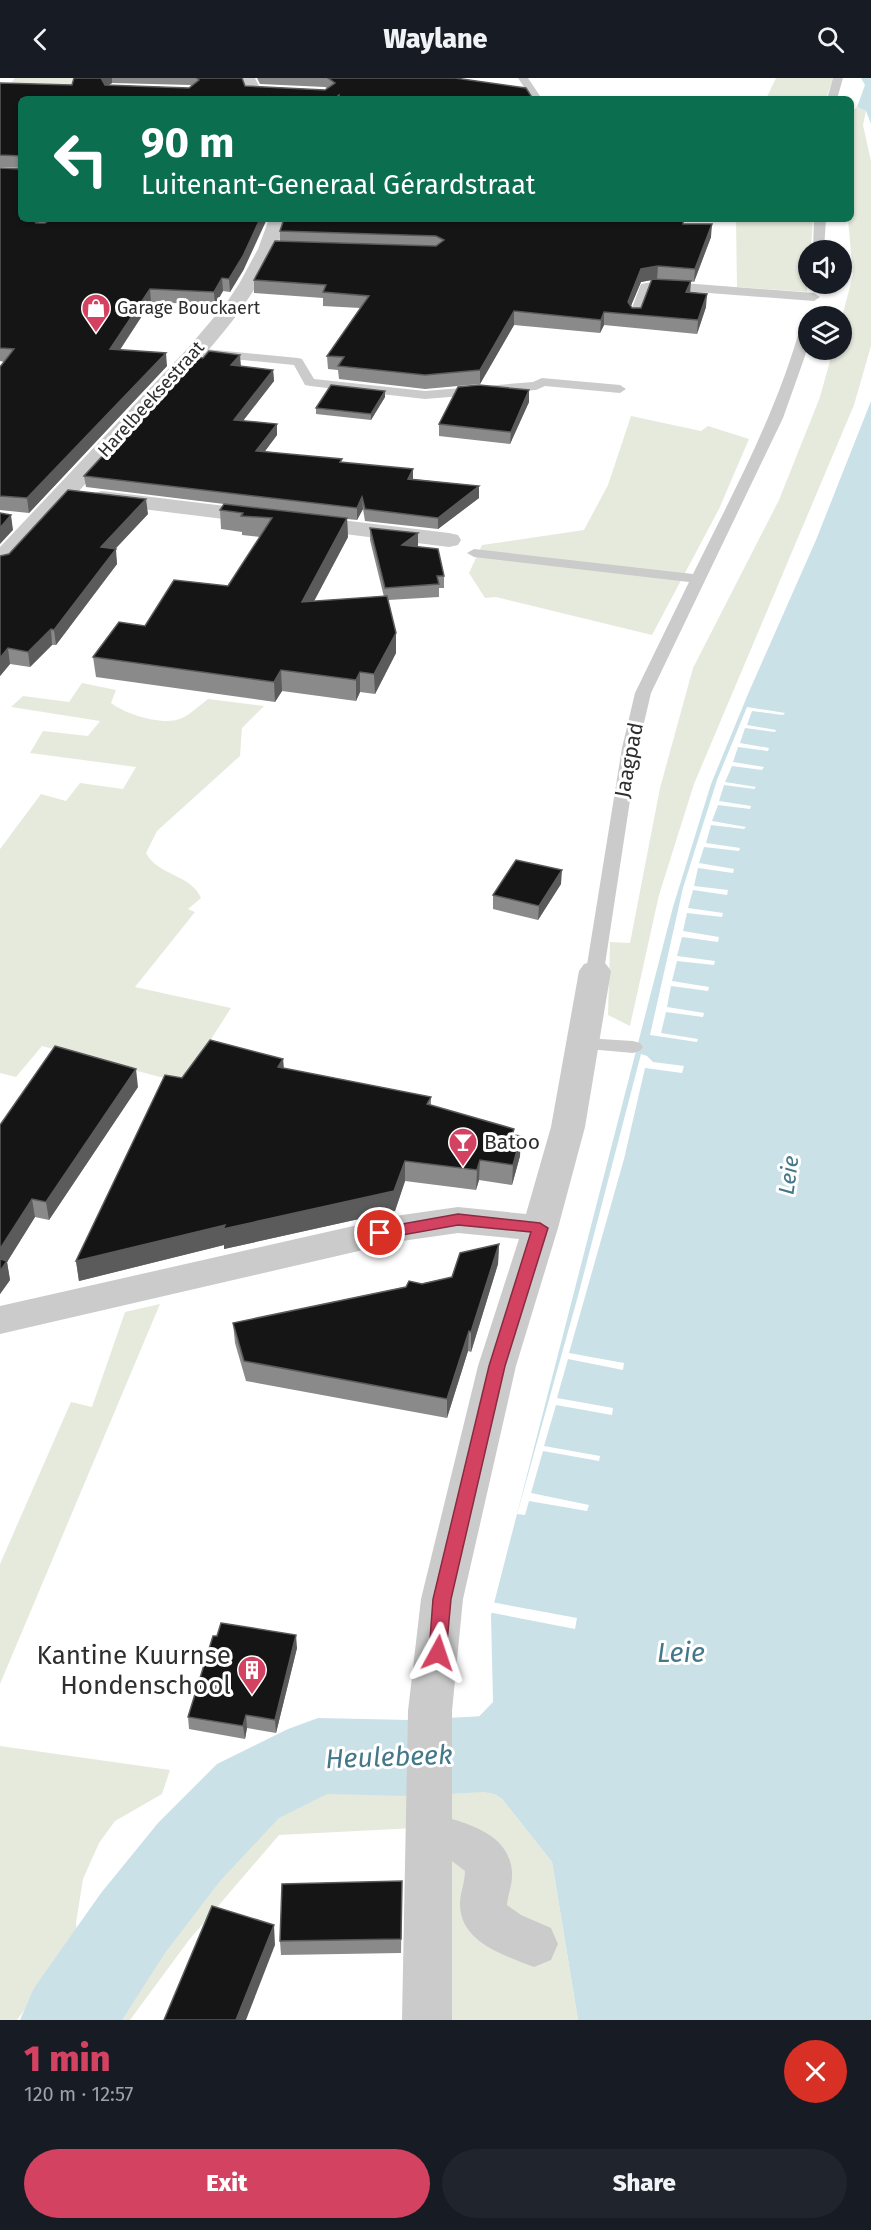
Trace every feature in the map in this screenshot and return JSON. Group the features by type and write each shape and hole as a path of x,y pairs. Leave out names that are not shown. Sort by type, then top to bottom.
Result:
{"street":[{"path":"247,78 252,91 303,93"},
{"name":"Harelbeeksestraat","path":"0,562 195,352 249,285 274,249 278,222"},
{"path":"64,494 449,540"},
{"path":"12,520 38,523"},
{"name":"Jaagpad","path":"427,2020 437,1826 430,1711 442,1599 497,1366 540,1228 568,1127 595,971"},
{"path":"0,1320 402,1228 458,1220 540,1228"},
{"path":"437,1826 475,1850 486,1862 489,1873 482,1897 489,1919 503,1930 534,1944"}],"lane":[{"path":"523,78 535,96"},
{"path":"833,96 838,78"},
{"path":"819,240 820,222"},
{"path":"635,316 645,287 657,285 814,297"},
{"name":"Jaagpad","path":"812,306 814,294"},
{"path":"195,352 298,362 310,382 425,395 536,386 542,382 620,389"},
{"name":"Jaagpad","path":"595,971 630,748 643,693 776,418 798,359"},
{"path":"474,553 698,579"},
{"path":"584,1044 633,1047"}],"shaded area":[{"path":"15,78 96,78 91,86 11,83"},
{"path":"776,78 833,78 827,96 767,96"},
{"path":"857,107 866,111 863,125 871,161 871,346 854,405 694,784 659,895 630,1026 608,1015 610,942 630,943 660,788 693,668 779,500 820,397 830,360 852,360 852,306 845,306 848,294 852,294 852,240 850,240 848,222 854,222 854,110"},
{"path":"736,222 813,222 812,240 798,240 798,291 737,287"},
{"path":"631,416 701,431 708,426 749,439 719,509 652,635 496,597 485,598 469,573 482,545 584,530 608,485"},
{"path":"82,683 116,690 111,703 135,715 156,720 182,718 208,699 264,706 242,728 240,756 157,831 146,853 158,866 190,884 201,898 188,909 195,912 135,987 231,1008 183,1083 42,1046 16,1077 0,1073 0,849 41,794 66,801 80,783 123,789 136,767 30,753 43,731 88,736 100,721 11,707 23,696 69,702"},
{"path":"160,1304 0,1684 0,1564 71,1402 92,1407 125,1312"},
{"path":"0,1746 170,1770 162,1794 115,1821 99,1843 83,1879 76,1923 79,1959 33,1998 17,2020 0,2020"},
{"path":"466,1776 502,1799 552,1862 578,2020 448,2020 448,1777"},
{"path":"373,1782 413,1785 415,1828 279,1835 189,1940 130,2020 104,2020 214,1869 231,1834 248,1813 276,1799 325,1786"}],"water":[{"path":"861,78 871,78 871,124 866,111 857,107 865,85"},
{"name":"Leie","path":"871,401 871,2020 578,2020 552,1862 502,1799 466,1776 469,1727 493,1702 491,1615 673,907 711,784 816,540"}],"pier":[{"path":"747,707 785,713 783,715 752,711 747,725 776,730 775,732 745,728 740,743 769,748 768,751 738,747 733,762 764,767 762,770 732,766 725,782 756,787 754,789 724,785 719,801 751,806 750,809 718,805 712,821 746,827 744,829 711,825 706,843 740,848 739,851 704,847 699,863 734,869 733,873 698,868 694,886 728,890 727,895 693,890 688,908 723,913 722,917 687,913 683,931 719,937 718,942 682,937 677,956 715,961 714,965 677,961 672,981 709,987 708,991 671,986 667,1007 704,1013 703,1017 666,1012 661,1033 698,1039 697,1042 650,1035 683,888 717,780"},
{"path":"641,1054 653,1062 684,1066 682,1073 645,1068 624,1159 569,1353 624,1363 623,1370 568,1359 557,1398 613,1408 612,1415 556,1405 544,1446 600,1456 599,1461 543,1451 531,1493 589,1505 587,1511 529,1501 525,1515 517,1514 578,1296"},
{"path":"491,1602 577,1618 575,1629 488,1612"}],"building":[{"path":"74,78 101,78 105,85 189,88 199,80 197,78 242,78 245,86 325,90 335,83 328,78 455,78 526,88 531,96 18,96 18,156 0,155 0,83 72,85"},
{"path":"0,168 18,169 18,222 259,222 243,256 229,279 222,278 214,292 150,289 110,349 166,353 27,498 0,496 0,367 14,349 0,348"},
{"path":"283,222 683,222 683,224 712,224 695,269 658,266 641,269 628,302 632,308 641,308 652,279 691,281 686,292 707,294 698,320 604,312 601,320 514,311 480,370 425,375 338,366 344,357 327,356 369,296 323,292 326,285 254,280 275,241 436,246 444,240 436,236 280,231"},
{"path":"209,351 240,355 231,365 273,370 234,420 277,424 256,451 342,459 340,462 413,469 408,479 479,486 438,518 365,509 362,497 357,508 84,476 194,357 203,358"},
{"path":"331,385 385,391 371,414 316,408"},
{"path":"479,385 529,390 511,432 439,424 458,387"},
{"path":"68,490 146,499 101,547 116,549 54,630 51,629 28,652 8,648 0,658 0,556 9,554"},
{"path":"224,504 347,518 302,602 387,596 396,633 374,674 360,672 356,680 281,670 274,682 93,657 119,622 145,626 174,580 228,586 272,518 241,516 243,513 220,510"},
{"path":"0,513 11,515 0,528"},
{"path":"370,528 418,533 402,545 438,549 444,576 437,576 439,584 385,588"},
{"path":"516,860 562,870 539,906 493,895"},
{"path":"210,1040 283,1059 278,1067 431,1097 427,1104 514,1129 512,1135 521,1136 513,1165 480,1160 477,1170 405,1161 394,1191 223,1229 225,1225 76,1261 165,1075 182,1078"},
{"path":"55,1046 136,1069 46,1202 32,1199 0,1249 0,1125"},
{"path":"499,1244 447,1399 244,1361 233,1323 406,1287 409,1281 422,1284 452,1277 460,1253"},
{"path":"0,1259 7,1261 0,1271"},
{"path":"221,1623 296,1635 275,1720 246,1715 243,1726 188,1717 213,1636 217,1636"},
{"path":"402,1881 401,1939 280,1941 282,1884"},
{"path":"212,1906 274,1925 236,2020 164,2020"}],"waterway":[{"name":"Heulebeek","path":"67,2020 133,1923 189,1852 248,1791 318,1756 409,1758 484,1754 552,1766"}],"place":[{"name":"Garage Bouckaert","path":"96,334"},
{"name":"Batoo","path":"463,1168"},
{"name":"Kantine Kuurnse Hondenschool","path":"252,1696"}],"route":[{"path":"380,1233 458,1220 540,1228 497,1366 442,1599 438,1653"}]}
